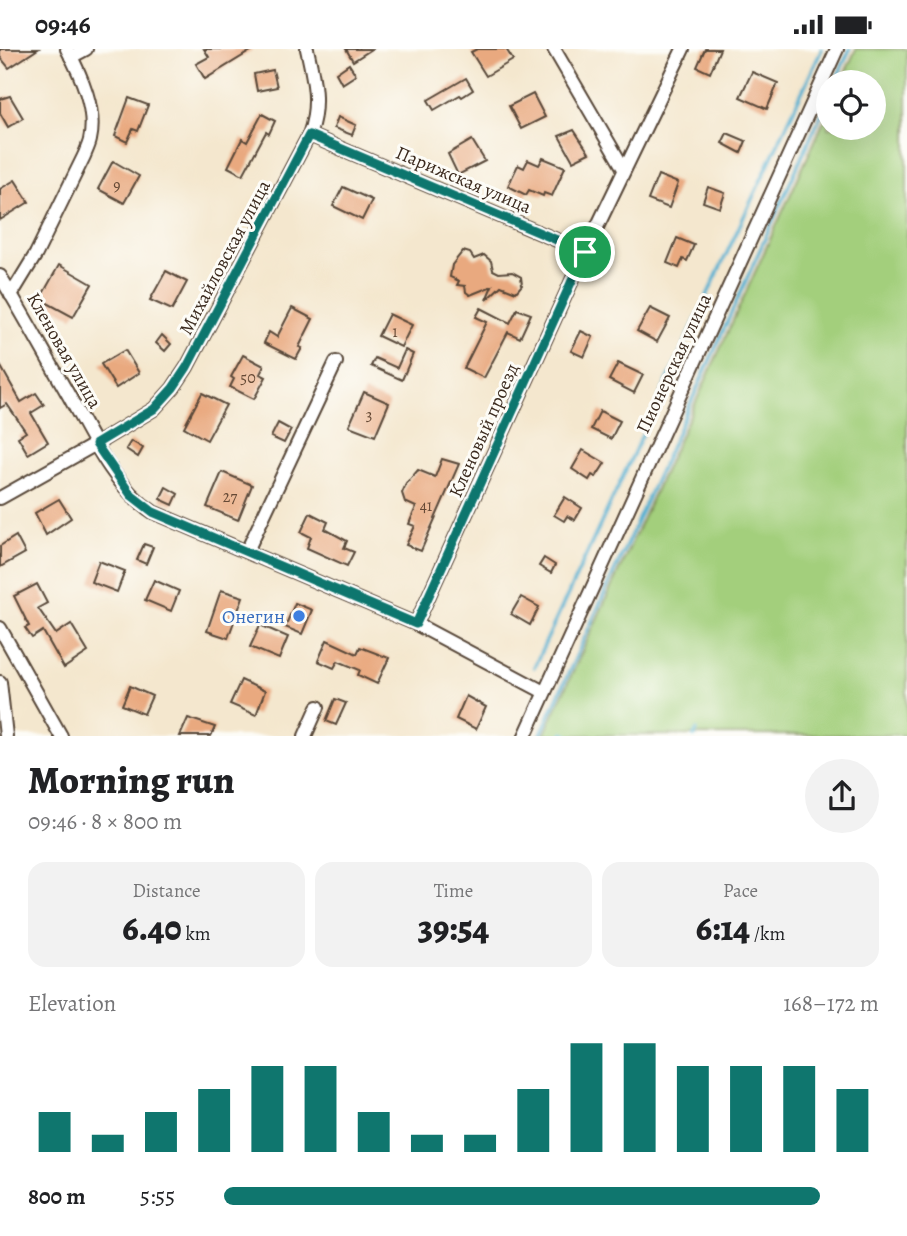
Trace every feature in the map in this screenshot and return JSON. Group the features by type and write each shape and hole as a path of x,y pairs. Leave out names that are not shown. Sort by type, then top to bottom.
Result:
{"street":[{"path":"11,295 36,254 85,156 91,121 87,97 69,53 86,49"},
{"name":"Михайловская улица","path":"0,498 154,409 173,388 187,367 315,120 316,94 307,49"},
{"path":"554,49 624,169"},
{"path":"585,252 683,49"},
{"name":"Пионерская улица","path":"525,736 837,49"},
{"name":"Парижская улица","path":"309,135 585,252"},
{"name":"Кленовый проезд","path":"416,624 585,252"},
{"name":"Кленовая улица","path":"0,276 96,444 122,484 142,505 416,624 544,692"},
{"path":"247,551 336,362"},
{"path":"0,628 61,736"},
{"path":"0,682 6,736"},
{"path":"305,736 318,707"}],"green space":[{"path":"856,49 907,49 907,735 544,735 816,138 886,140 886,70 846,70"}],"building":[{"path":"0,49 38,49 9,68 0,57"},
{"path":"204,49 254,49 205,79 196,64 209,57"},
{"path":"346,49 372,49 353,61"},
{"path":"477,49 506,49 513,60 486,76 471,52"},
{"path":"705,49 720,49 710,73 697,67"},
{"path":"349,64 356,75 342,84 336,73"},
{"path":"273,70 277,87 257,91 254,74"},
{"path":"752,72 778,83 767,109 740,97"},
{"path":"466,78 473,90 434,110 428,100"},
{"path":"533,94 545,117 521,129 509,106"},
{"path":"10,96 23,118 8,127 0,113 0,99"},
{"path":"129,98 148,105 138,131 133,129 127,142 115,136"},
{"path":"262,114 275,121 269,134 266,132 243,175 228,167 242,139 247,142"},
{"path":"338,117 356,125 352,135 334,128"},
{"path":"574,130 589,153 573,161 559,136"},
{"path":"727,133 746,141 741,153 722,143"},
{"path":"472,140 485,161 458,175 448,154"},
{"path":"543,158 565,167 552,196 544,193 543,196 529,190 526,195 508,186 518,165 524,168 528,160 539,165"},
{"path":"113,161 139,176 124,203 98,189"},
{"path":"658,175 678,183 669,208 648,200"},
{"path":"15,180 29,202 0,220 0,189"},
{"path":"343,187 372,200 362,220 333,206"},
{"path":"708,187 725,193 720,208 703,202"},
{"path":"677,238 694,245 687,261 683,259 679,268 667,263"},
{"path":"463,251 470,253 474,259 484,255 491,261 493,270 499,273 512,272 521,277 522,285 516,292 501,286 486,300 492,286 470,295 465,286 457,285 459,281 450,277 452,265"},
{"path":"59,265 92,284 73,317 40,299"},
{"path":"166,271 187,282 172,310 150,300"},
{"path":"292,308 313,319 296,359 264,343 269,332 277,337"},
{"path":"481,308 510,323 517,309 531,314 520,338 508,332 484,378 464,368 487,322 476,317"},
{"path":"650,308 670,318 657,342 637,331"},
{"path":"389,314 412,325 401,347 378,336"},
{"path":"581,331 593,337 584,357 571,351"},
{"path":"162,335 171,344 165,351 156,343"},
{"path":"125,350 139,373 116,388 101,364"},
{"path":"405,350 413,354 402,380 371,366 375,358 397,368"},
{"path":"243,355 264,366 260,374 266,377 254,399 230,387 234,379 231,377"},
{"path":"618,363 643,375 634,393 609,380"},
{"path":"0,365 21,402 36,393 44,405 31,413 48,442 28,454 18,437 26,432 7,404 0,408"},
{"path":"364,392 389,403 375,436 349,426"},
{"path":"202,393 226,405 207,440 184,427"},
{"path":"600,411 620,421 611,439 591,429"},
{"path":"278,423 291,430 284,443 271,437"},
{"path":"131,441 143,448 138,457 126,449"},
{"path":"583,450 605,463 596,477 592,475 589,480 572,469"},
{"path":"442,459 459,464 421,551 406,545 415,526 409,524 416,507 405,502 402,493 418,470 435,477"},
{"path":"222,472 252,485 238,520 207,507"},
{"path":"166,487 178,494 173,505 160,499"},
{"path":"565,497 582,508 575,520 567,516 564,521 554,515"},
{"path":"59,499 71,518 46,535 35,513"},
{"path":"310,513 328,522 325,529 347,541 344,548 354,552 347,566 307,548 311,537 301,532"},
{"path":"16,536 25,553 0,567 0,546"},
{"path":"144,544 153,547 146,564 137,560"},
{"path":"544,558 555,565 551,573 539,566"},
{"path":"99,561 125,571 117,592 91,582"},
{"path":"154,580 179,591 171,611 145,600"},
{"path":"37,584 47,603 38,608 56,634 71,624 88,652 64,668 43,631 32,638 25,628 29,626 14,596"},
{"path":"221,590 243,597 228,638 207,631"},
{"path":"521,597 539,607 530,625 511,614"},
{"path":"295,603 312,610 302,634 285,627"},
{"path":"260,625 288,637 279,659 250,647"},
{"path":"327,640 357,654 360,647 389,658 377,684 358,675 360,670 338,661 334,668 318,661"},
{"path":"241,680 265,691 256,715 230,704"},
{"path":"130,686 152,696 144,714 122,705"},
{"path":"466,696 486,707 476,729 456,719"},
{"path":"335,699 346,703 336,725 326,721"},
{"path":"188,718 215,727 211,736 180,736"}],"waterway":[{"path":"534,667 822,49"},
{"path":"840,70 850,49"},
{"path":"540,736 816,126"},
{"path":"694,736 697,730"},
{"path":"563,733 569,736"}],"place":[{"name":"Онегин","path":"299,616"}],"route":[{"path":"309,135 585,252 416,624 153,512 131,495 96,444 154,409 173,388 187,367 309,135"}]}
